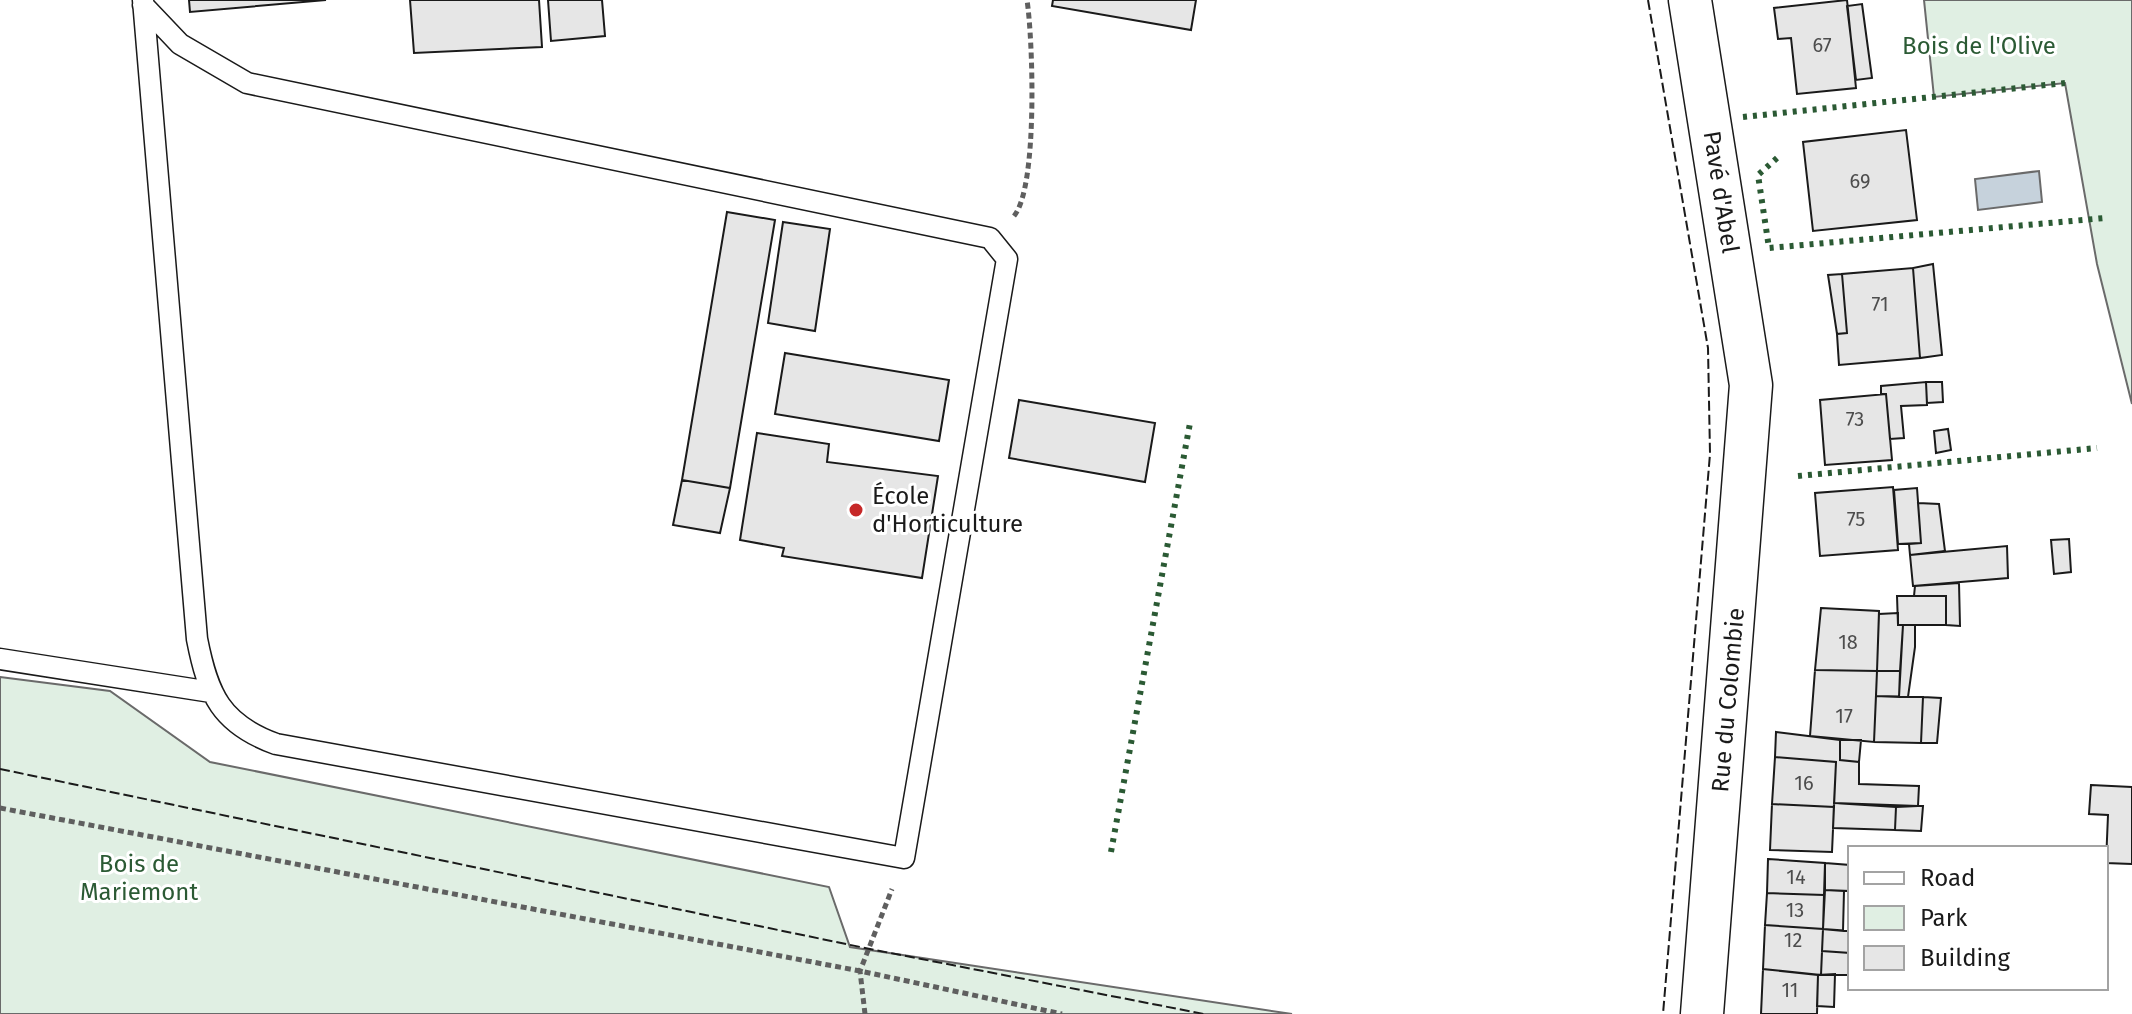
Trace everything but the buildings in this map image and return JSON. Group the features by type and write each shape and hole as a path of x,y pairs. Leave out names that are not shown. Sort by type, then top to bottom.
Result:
{"street":[{"name":"Pavé d'Abel","path":"1690,0 1751,385"},
{"name":"Rue du Colombie","path":"1702,1014 1751,385"}],"lane":[{"path":"143,2 180,44 247,83 990,238 1007,259 904,858 276,744 246,733 211,692 197,639 143,2"},
{"path":"0,659 211,692"}],"path":[{"path":"990,238 1004,228 1019,210 1027,184 1031,77 1027,0"},
{"path":"0,808 860,971 1062,1014"},
{"path":"865,1014 860,971 904,858"}],"green space":[{"name":"Bois de l'Olive","path":"1924,0 2132,0 2132,404 2097,264 2065,83 1934,97"},
{"name":"Bois de Mariemont","path":"0,677 110,691 210,762 829,887 850,947 1292,1014 0,1014"}],"shaded area":[{"path":"2039,171 2042,202 1978,210 1975,179"}],"hedge":[{"path":"1743,117 2065,83"},
{"path":"1777,158 1758,175 1769,248 2105,218"},
{"path":"1111,852 1190,423"},
{"path":"1798,476 2097,448"}],"fence":[{"path":"1648,0 1708,348 1710,454 1663,1014"},
{"path":"0,769 870,949 1204,1014"}],"place":[{"name":"École d'Horticulture","path":"856,510"}]}
